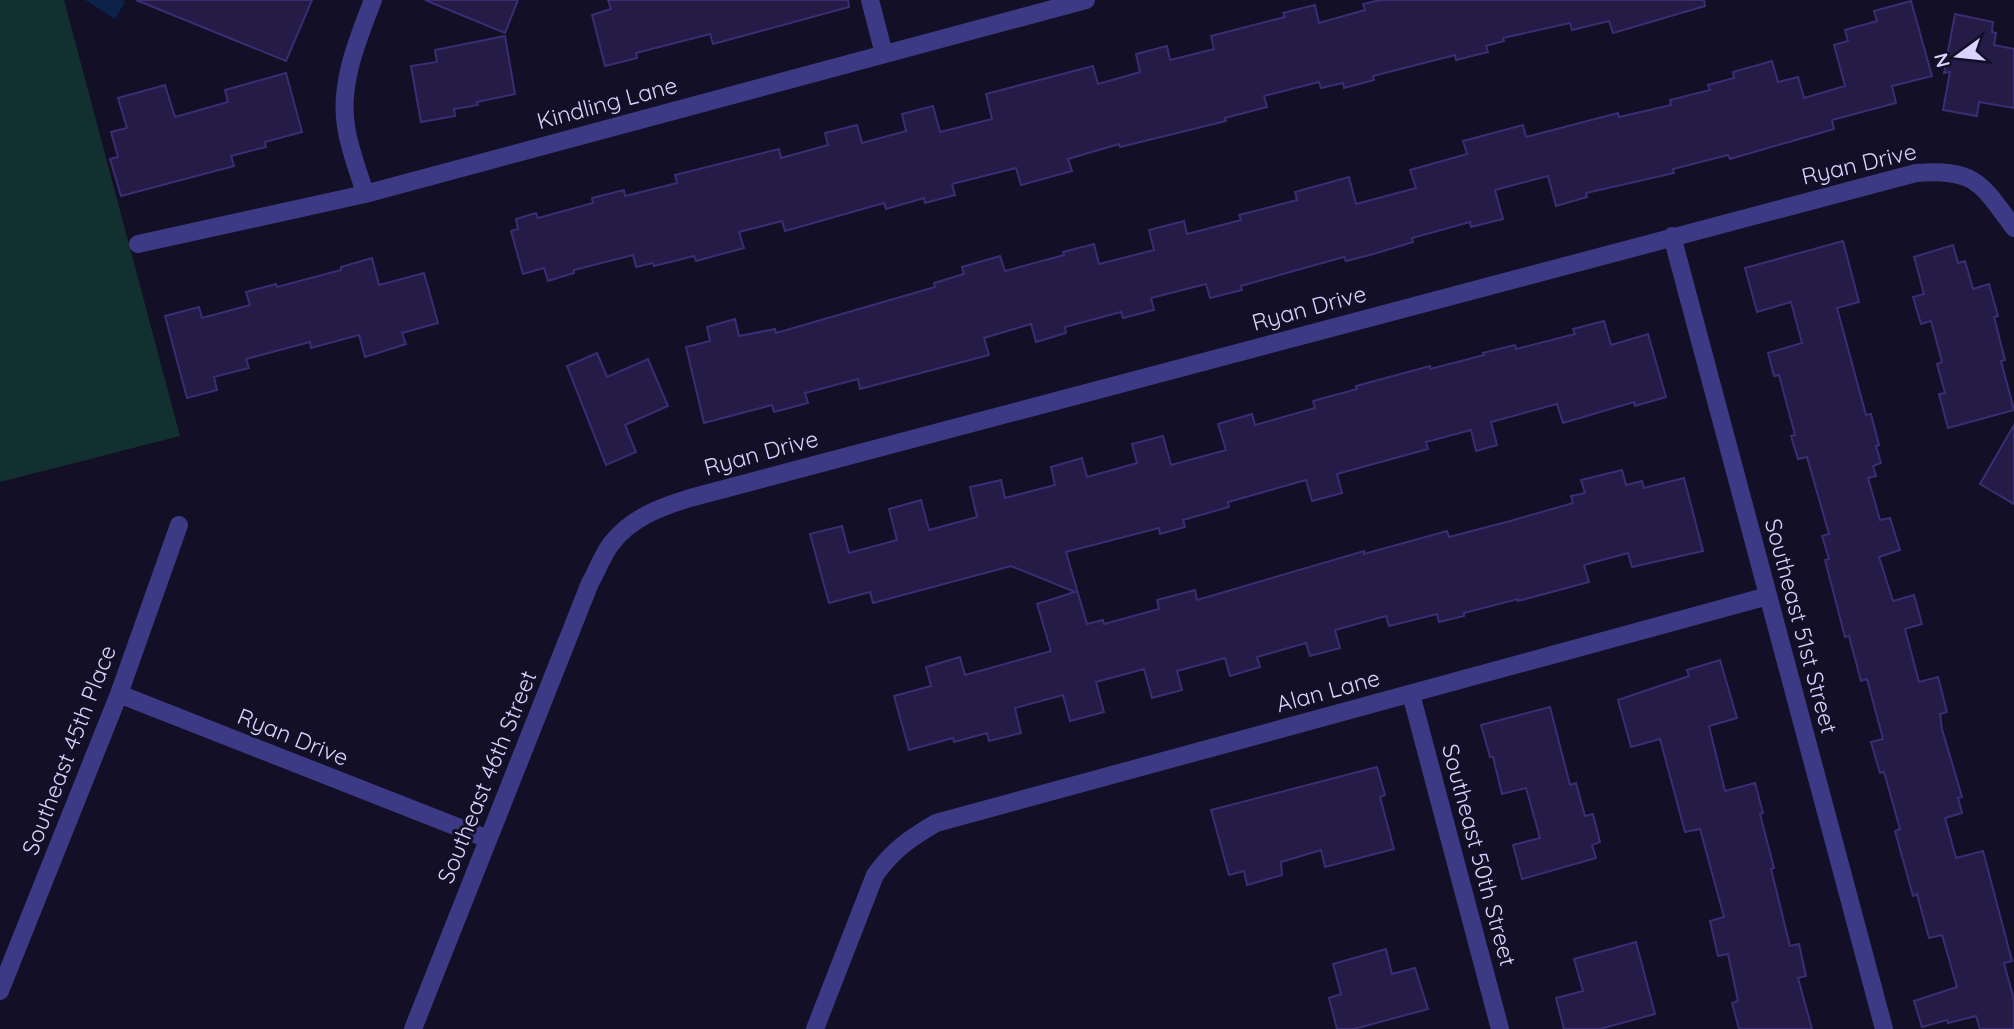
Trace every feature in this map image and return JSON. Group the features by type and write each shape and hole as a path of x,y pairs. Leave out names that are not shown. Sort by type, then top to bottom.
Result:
{"street":[{"path":"365,194 345,125 346,86 354,50 373,0"},
{"path":"870,0 884,54"},
{"name":"Kindling Lane","path":"138,244 365,194 1086,0"},
{"name":"Ryan Drive","path":"610,545 627,527 647,513 690,498 1916,173 1943,172 1965,177 1984,187 2014,228"},
{"name":"Southeast 51st Street","path":"1672,236 1884,1029"},
{"name":"Southeast 45th Place","path":"0,991 119,694 179,525"},
{"name":"Southeast 46th Street","path":"413,1029 590,583 610,545"},
{"name":"Alan Lane","path":"815,1029 876,875 888,857 904,842 936,823 1768,596"},
{"name":"Ryan Drive","path":"119,694 488,839"},
{"name":"Southeast 50th Street","path":"1411,694 1500,1029"}],"green space":[{"path":"0,0 64,0 180,436 0,482"}],"water":[{"path":"85,0 122,0 125,2 115,19"}],"building":[{"path":"136,0 312,0 286,61"},
{"path":"425,0 518,0 505,33"},
{"path":"608,0 848,0 849,7 713,44 710,34 636,53 637,58 605,66 592,15 611,9"},
{"path":"1380,0 1704,0 1705,6 1613,33 1609,21 1572,30 1570,23 1503,38 1504,41 1486,46 1488,52 1456,60 1455,55 1373,76 1374,80 1344,88 1343,83 1321,88 1319,82 1264,96 1267,107 1225,118 1226,121 1120,147 1119,144 1068,159 1072,171 1021,185 1016,168 952,184 955,195 925,203 924,198 886,209 884,203 785,231 782,221 739,232 744,248 696,261 694,256 654,266 653,263 636,267 633,255 574,270 574,273 548,281 544,268 523,274 511,231 518,229 516,219 536,213 538,218 593,203 592,198 624,190 625,196 677,183 675,175 779,149 781,158 828,145 825,133 857,125 862,143 906,131 902,114 933,106 940,132 992,119 986,94 1093,66 1098,84 1140,72 1136,54 1167,46 1170,60 1214,49 1211,36 1285,17 1283,13 1315,5 1319,23 1365,10 1363,4"},
{"path":"1911,1 1932,76 1892,86 1896,103 1832,120 1834,129 1730,159 1728,155 1673,169 1674,173 1586,193 1587,197 1556,206 1548,176 1495,190 1503,219 1471,227 1470,222 1412,238 1413,242 1370,255 1346,261 1344,257 1241,286 1242,290 1210,298 1206,284 1151,298 1154,310 1123,318 1121,312 1065,327 1066,333 1036,342 1031,324 984,338 989,355 860,389 858,379 805,393 808,403 774,412 772,405 704,423 686,347 710,341 707,327 735,319 739,336 775,329 776,333 935,287 934,283 964,274 962,267 1000,256 1005,271 1094,244 1099,264 1154,250 1149,230 1184,221 1187,234 1241,220 1239,215 1297,200 1295,192 1349,177 1356,204 1416,188 1410,170 1467,154 1463,141 1523,125 1526,137 1618,113 1619,117 1671,105 1670,100 1710,90 1708,85 1734,78 1733,72 1772,61 1778,82 1798,77 1804,98 1845,86 1834,45 1848,41 1845,30 1877,21 1874,11"},
{"path":"1955,14 1993,22 1992,32 1996,33 1994,45 2014,49 2014,108 1979,102 1977,116 1943,110 1950,72 1944,73"},
{"path":"505,36 515,94 454,109 455,116 421,122 411,66 437,62 435,50"},
{"path":"286,73 302,132 265,142 266,147 231,156 234,166 121,196 110,159 118,157 111,132 127,128 118,98 165,85 175,117 228,102 225,90"},
{"path":"1843,241 1859,302 1837,308 1866,415 1871,414 1881,463 1873,466 1876,476 1868,478 1880,520 1890,518 1900,550 1879,557 1893,601 1914,595 1922,624 1905,629 1919,682 1938,677 1947,712 1940,714 1942,729 1962,797 1958,798 1962,813 1945,818 1956,858 1983,851 2012,961 2004,963 2014,1000 2014,1029 1980,1029 1976,1016 1922,1027 1914,1001 1957,987 1942,935 1929,938 1917,894 1913,896 1895,831 1900,829 1884,772 1880,773 1871,742 1883,739 1867,679 1861,681 1849,636 1845,637 1825,560 1829,559 1822,536 1829,534 1807,457 1798,459 1791,436 1795,435 1779,375 1774,376 1768,353 1802,343 1791,302 1757,312 1745,268"},
{"path":"1953,245 1958,263 1965,261 1973,289 1989,284 1998,316 1994,317 2005,360 2001,361 2014,410 1948,428 1939,394 1945,393 1937,364 1942,362 1931,321 1921,324 1913,297 1924,294 1914,257"},
{"path":"372,258 379,285 424,273 438,323 402,333 406,344 365,357 359,335 311,348 310,342 246,359 249,368 214,377 217,390 187,398 165,316 199,307 202,318 250,305 246,292 276,284 277,287 341,270 341,267"},
{"path":"1604,321 1611,345 1648,334 1666,397 1635,406 1634,402 1563,423 1557,404 1491,422 1497,445 1476,451 1471,430 1426,442 1428,449 1337,474 1342,493 1312,501 1306,480 1228,502 1229,507 1183,520 1185,527 1160,534 1159,528 1066,552 1087,624 1103,620 1104,624 1159,609 1157,600 1195,590 1197,600 1364,551 1364,554 1447,531 1449,537 1573,503 1571,496 1585,493 1581,480 1622,470 1626,485 1642,481 1644,488 1684,478 1703,551 1632,567 1628,553 1584,565 1589,582 1464,613 1464,616 1439,622 1437,614 1389,626 1386,616 1335,630 1340,648 1310,656 1306,643 1257,657 1260,667 1230,676 1225,658 1177,671 1182,690 1152,698 1144,669 1096,682 1104,712 1070,721 1063,695 1015,708 1021,733 989,741 987,733 954,742 953,738 909,750 894,696 931,686 926,667 960,657 965,675 1051,651 1037,604 1075,592 1011,566 873,603 870,592 829,603 810,534 842,526 849,553 897,540 889,509 921,500 929,530 977,517 970,487 1001,480 1005,498 1055,485 1051,467 1082,458 1087,477 1137,463 1132,444 1163,436 1171,465 1226,450 1218,424 1252,414 1255,425 1315,408 1313,401 1357,389 1356,386 1515,345 1516,349 1575,334 1573,329"},
{"path":"597,353 607,377 648,359 668,406 625,425 636,452 606,465 567,366"},
{"path":"2014,425 2014,504 1980,484"},
{"path":"1720,660 1737,718 1709,726 1725,791 1755,783 1774,868 1771,869 1790,946 1799,944 1806,976 1798,978 1812,1029 1739,1029 1732,1003 1738,1001 1728,954 1718,956 1710,921 1724,917 1700,829 1685,832 1660,739 1631,747 1618,700 1689,676 1687,670"},
{"path":"1550,707 1570,785 1576,783 1585,816 1593,814 1600,842 1592,845 1596,858 1522,879 1513,845 1540,838 1526,788 1502,794 1493,757 1490,757 1481,725"},
{"path":"1377,767 1385,795 1380,797 1394,849 1325,867 1321,850 1281,862 1282,875 1247,885 1244,871 1229,875 1211,810"},
{"path":"1636,942 1655,1014 1600,1029 1564,1029 1556,998 1583,991 1574,959"},
{"path":"1386,949 1392,974 1415,968 1428,1009 1354,1029 1337,1029 1329,998 1341,994 1333,964"}]}
